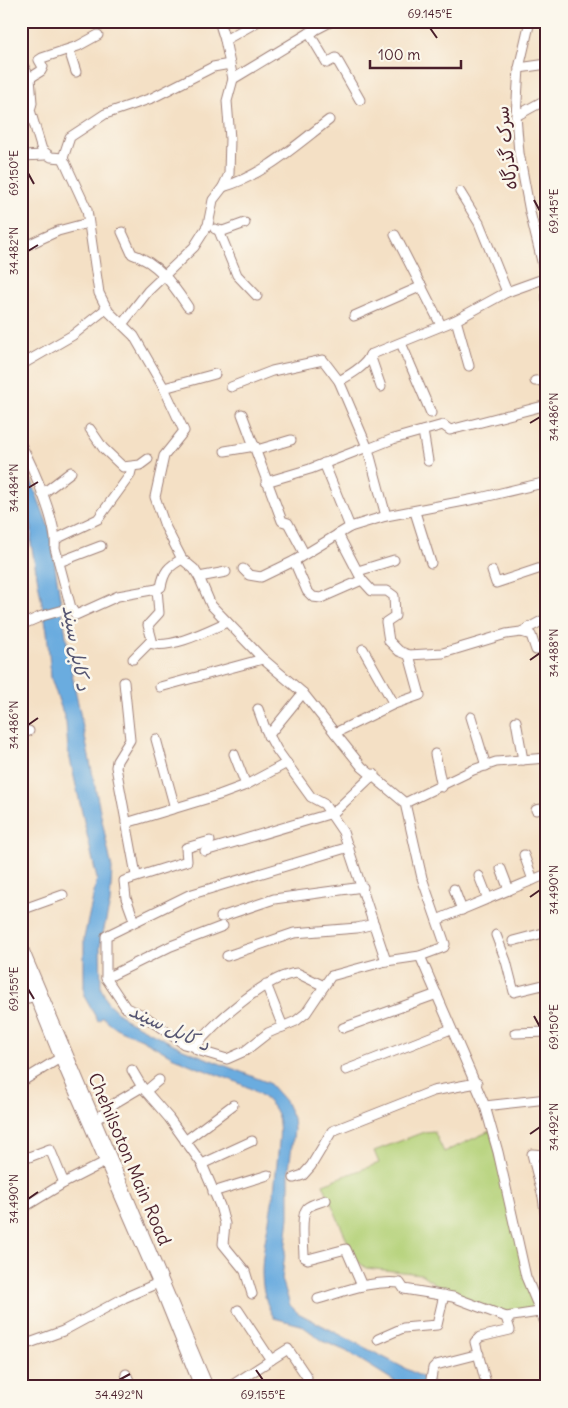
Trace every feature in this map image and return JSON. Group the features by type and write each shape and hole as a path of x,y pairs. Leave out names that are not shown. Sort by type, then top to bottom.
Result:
{"main road":[{"name":"Chehilsoton Main Road","path":"21,944 208,1387"},
{"name":"Chehilsoton Main Road","path":"21,962 60,1058 158,1283 200,1387"}],"street":[{"path":"123,323 148,291 194,247 208,226 213,200 223,187 229,174 228,101 232,79 225,40 219,21"},
{"path":"311,21 311,32 327,63 336,58 360,100"},
{"path":"232,79 332,21"},
{"name":"سرک گذرگاه","path":"530,21 519,68 516,116 519,154 530,212 546,278 546,296"},
{"path":"225,40 257,22"},
{"path":"30,78 41,71 43,67 39,60 42,58 69,50 98,35"},
{"path":"69,50 76,72"},
{"path":"230,64 213,68 152,98 105,114 70,137 63,158 88,210 88,223 99,293 107,308 134,336 164,388 184,431 164,456 155,497 165,526 182,560 194,569 199,577 211,605 263,659 303,693 362,767 374,774 405,803 422,878 437,920 444,947 420,956 386,962 331,976 306,1012 296,1021 268,1033 233,1058 227,1059 196,1050 195,1047 184,1044 143,1015 126,1008 106,978 106,936 134,920 172,902 218,884 349,846"},
{"path":"519,68 547,64"},
{"path":"23,67 30,78 32,103 26,112 45,155"},
{"path":"516,116 547,99"},
{"path":"223,187 245,180 262,170 329,120"},
{"path":"21,156 45,155 63,158"},
{"path":"460,192 479,223 507,292"},
{"path":"21,248 58,231 88,223"},
{"path":"208,226 219,231 245,223"},
{"path":"219,231 237,275 256,296"},
{"path":"122,232 132,254 152,264 165,275 188,307"},
{"path":"394,235 442,325"},
{"path":"370,354 456,320 507,292 546,278"},
{"path":"354,316 422,286"},
{"path":"21,365 73,335 107,308"},
{"path":"456,320 469,366"},
{"path":"401,342 431,413"},
{"path":"339,381 354,372 368,360 370,354"},
{"path":"370,354 381,387"},
{"path":"231,387 272,371 323,360 339,381 368,448 386,516"},
{"path":"164,388 215,374"},
{"path":"535,381 547,380"},
{"path":"266,482 443,425 450,430 547,405"},
{"path":"242,414 282,522 288,524 304,553"},
{"path":"90,430 123,467 140,465 148,459"},
{"path":"423,431 428,461"},
{"path":"225,451 256,448 291,440"},
{"path":"21,445 42,494 56,539 55,548 68,610 76,616 118,596 161,587 164,573 168,567 182,560"},
{"path":"324,463 350,527"},
{"path":"56,539 98,519 130,475 132,467"},
{"path":"42,494 71,472"},
{"path":"243,569 257,578 269,574 350,527 386,516 415,512 547,482"},
{"path":"415,512 430,563"},
{"path":"338,534 362,580 372,591 387,591 394,596 395,616 386,622 389,641 399,651 408,655 443,654 506,634 521,632 547,618"},
{"path":"59,562 101,546"},
{"path":"294,560 307,591 312,598 320,598 362,580"},
{"path":"358,571 394,560"},
{"path":"492,571 496,583 547,566"},
{"path":"199,577 226,572"},
{"path":"133,660 152,640 148,626 159,613 157,589"},
{"path":"21,625 42,616 68,610"},
{"path":"149,643 159,646 201,634 227,622"},
{"path":"521,632 531,635 536,650"},
{"path":"363,649 394,704"},
{"path":"335,733 394,704 420,695 408,655"},
{"path":"160,687 263,659"},
{"path":"124,682 130,740 116,766 136,875"},
{"path":"268,736 303,693"},
{"path":"258,709 268,736 311,797 324,804 343,832 363,887 386,962"},
{"path":"472,716 486,766"},
{"path":"516,721 523,760"},
{"path":"156,739 175,808"},
{"path":"234,754 246,785"},
{"path":"435,754 442,787"},
{"path":"405,803 496,762 547,758"},
{"path":"126,823 246,785 287,763"},
{"path":"205,851 330,815 374,774"},
{"path":"536,810 547,808"},
{"path":"134,920 126,898 124,881 187,861 186,848 210,841"},
{"path":"524,855 533,880"},
{"path":"500,869 509,890"},
{"path":"437,920 547,874"},
{"path":"479,876 488,899"},
{"path":"106,978 222,921 274,899 363,887"},
{"path":"454,889 462,910"},
{"path":"21,910 63,895"},
{"path":"227,956 294,933 357,928 374,924"},
{"path":"513,941 547,932"},
{"path":"496,935 506,961 514,992 547,984"},
{"path":"420,956 477,1083 485,1106 498,1152 526,1278 547,1327"},
{"path":"195,1047 208,1030 266,984 297,973 324,986"},
{"path":"266,984 282,1027"},
{"path":"343,1028 436,994"},
{"path":"21,1000 36,996"},
{"path":"346,1070 452,1029"},
{"path":"515,1034 547,1032"},
{"path":"21,1082 60,1058"},
{"path":"132,1070 144,1089 202,1164 220,1206 224,1224 223,1244 245,1271 252,1294"},
{"path":"95,1122 115,1103 159,1080"},
{"path":"294,1178 302,1175 311,1166 332,1131 433,1091 477,1083"},
{"path":"485,1106 547,1099"},
{"path":"185,1141 233,1105"},
{"path":"202,1164 252,1141"},
{"path":"21,1160 50,1149 64,1183"},
{"path":"547,1155 532,1154 543,1197 547,1226"},
{"path":"21,1209 64,1183 105,1162"},
{"path":"213,1192 268,1175"},
{"path":"326,1200 309,1207 306,1211 303,1228 304,1257 308,1259 346,1249 362,1286"},
{"path":"21,1346 63,1331 124,1298 158,1283"},
{"path":"318,1299 362,1286 379,1283 400,1283 404,1289 444,1295 506,1317 539,1312"},
{"path":"378,1339 403,1328 437,1325 444,1295"},
{"path":"238,1310 271,1360"},
{"path":"487,1387 476,1339 510,1330 506,1317"},
{"path":"229,1387 288,1349 307,1377"},
{"path":"431,1379 433,1368 436,1365 478,1354"},
{"path":"126,1374 132,1387"},
{"path":"540,1387 547,1385"}],"green space":[{"path":"434,1131 444,1152 490,1131 537,1310 507,1314 449,1293 421,1274 366,1268 355,1259 323,1184 379,1163 374,1151 424,1132"}],"water":[{"path":"21,453 49,528 72,674 112,869 110,903 100,946 101,988 108,1003 125,1019 183,1049 269,1083 285,1101 293,1118 294,1130 289,1168 289,1217 282,1279 290,1305 298,1313 441,1387 404,1387 346,1351 323,1341 301,1325 274,1318 267,1304 264,1290 262,1261 274,1191 279,1143 279,1126 275,1110 257,1093 245,1086 177,1059 142,1039 116,1028 103,1017 98,1021 84,996 84,938 97,879 68,750 66,722 51,678 47,631 31,543 32,528 21,500"}],"water label":[{"name":"د کابل سيند","path":"77,648"},
{"name":"د کابل سيند","path":"170,1027"}]}
